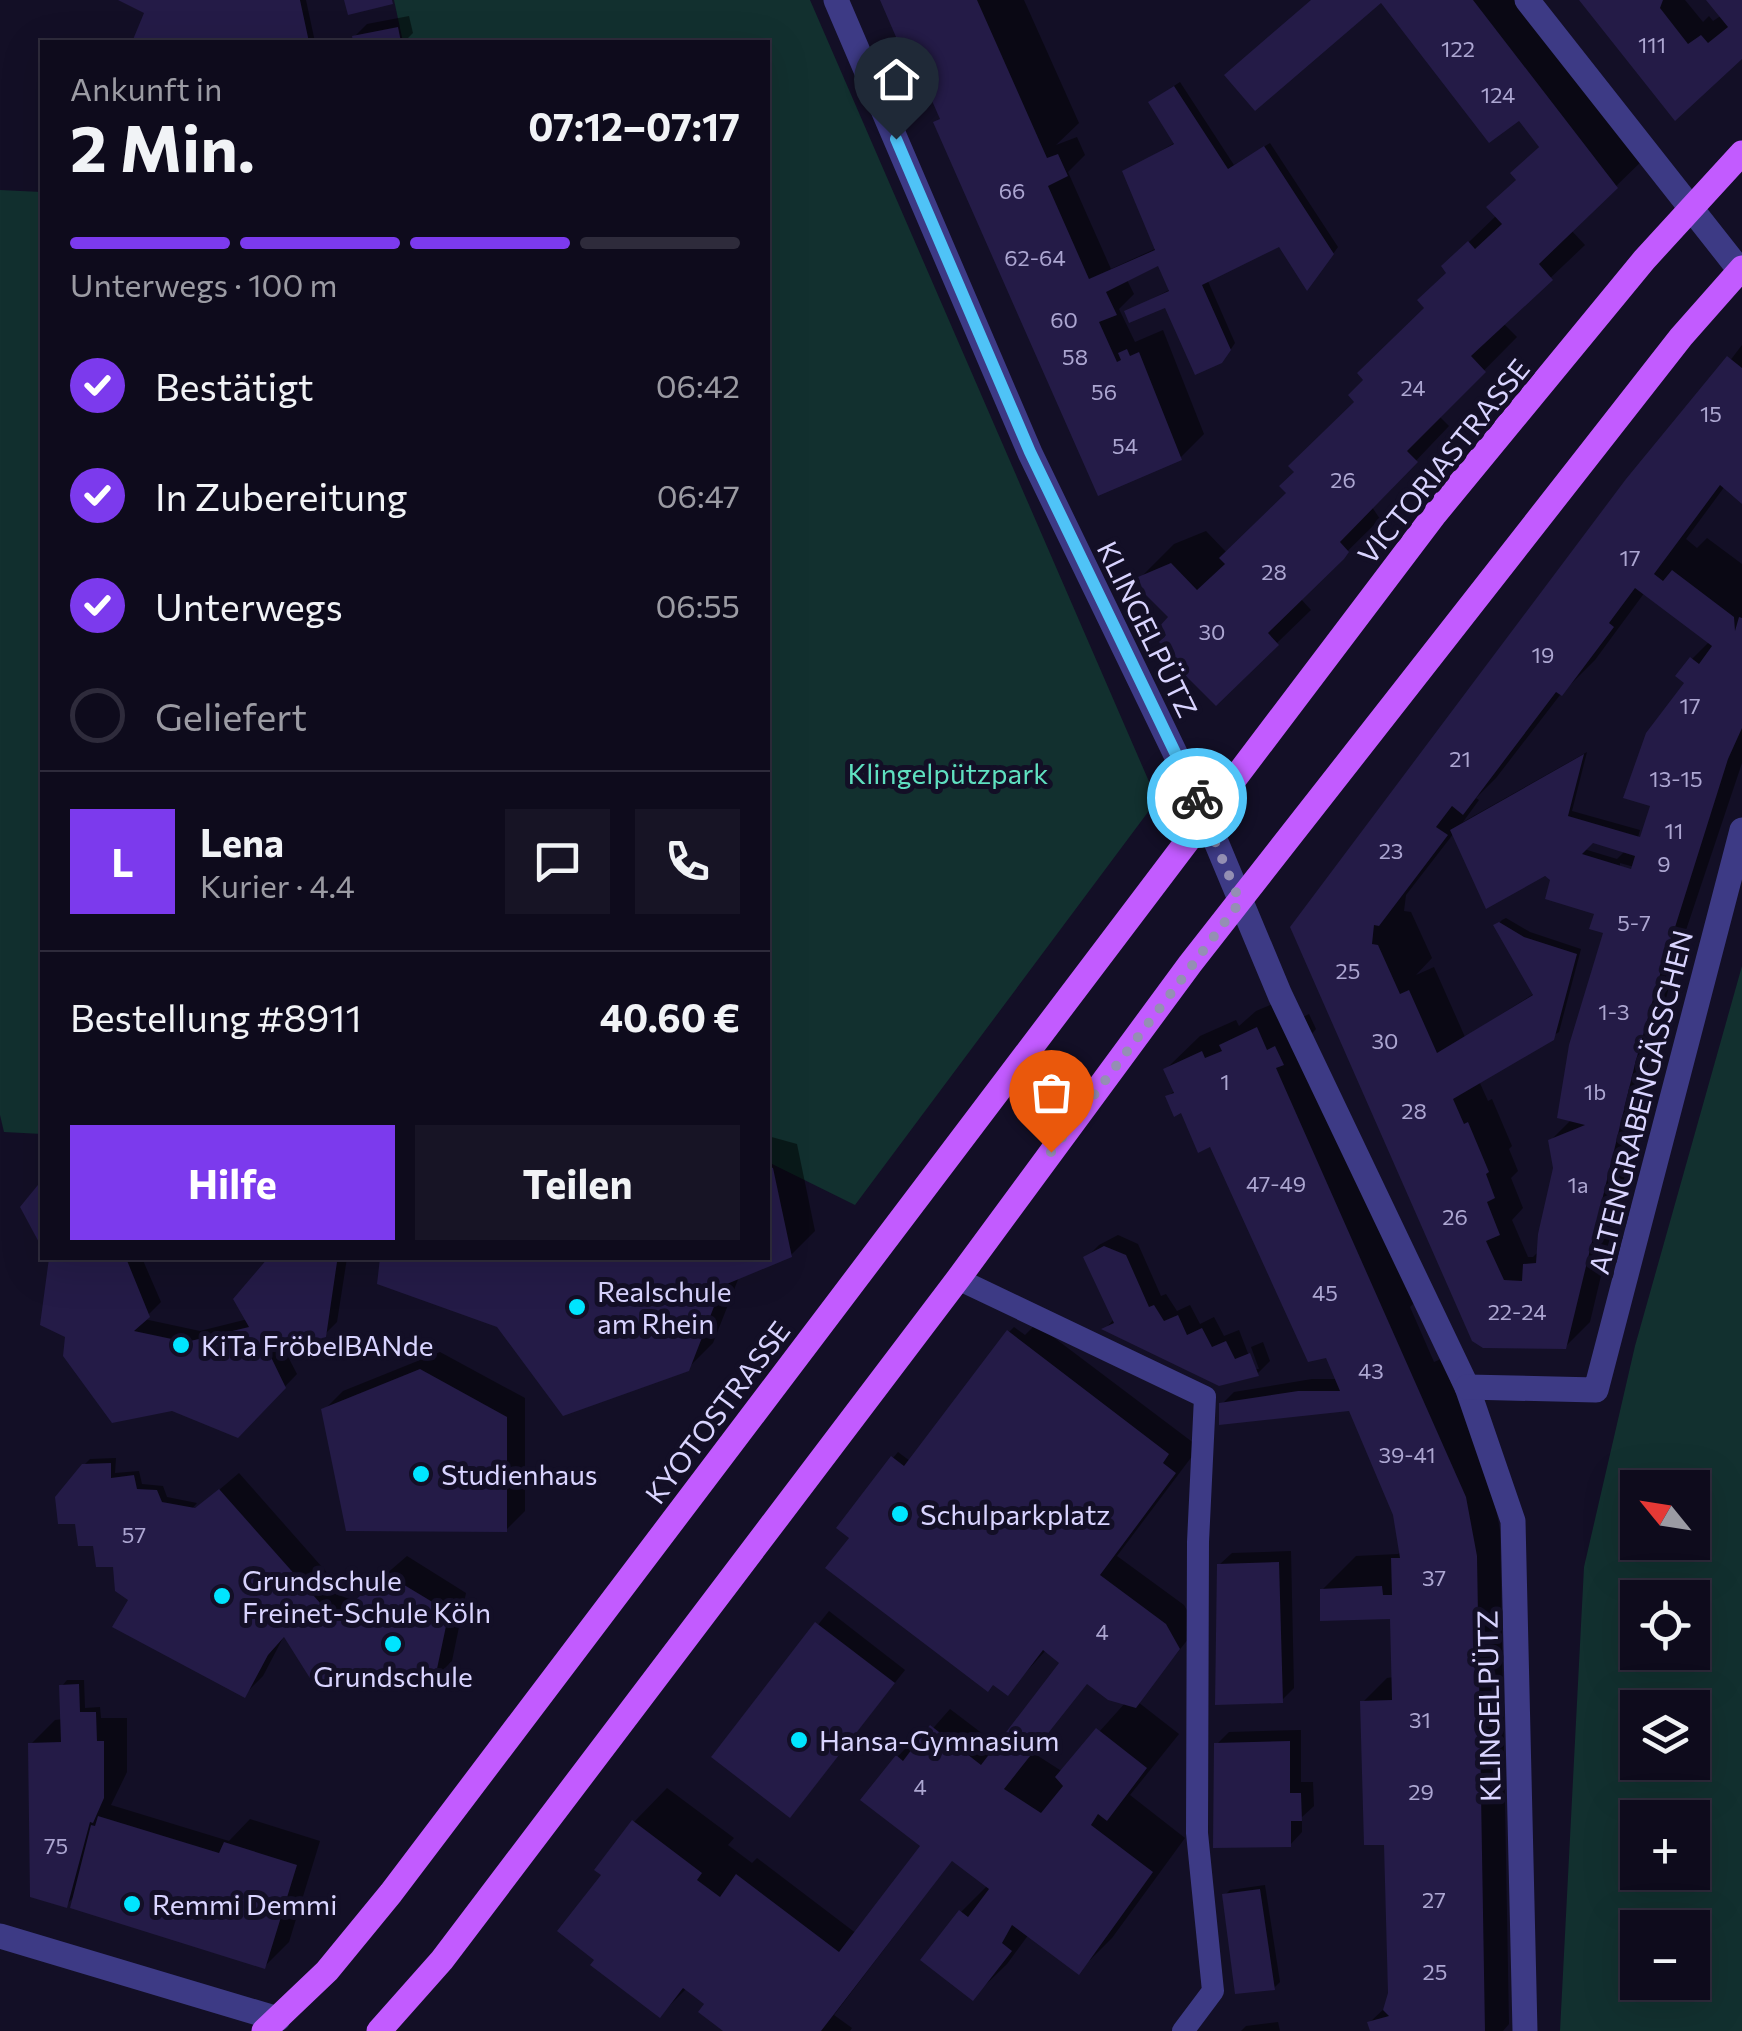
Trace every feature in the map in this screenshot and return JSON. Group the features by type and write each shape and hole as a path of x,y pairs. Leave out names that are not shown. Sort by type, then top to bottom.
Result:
{"main road":[{"name":"VICTORIASTRASSE","path":"1206,819 1435,514 1644,260 1742,153"},
{"path":"380,2031 442,1960 958,1279 1190,964 1644,384 1741,270"},
{"name":"KYOTOSTRASSE","path":"271,2025 327,1971 391,1893 1206,819"}],"street":[{"name":"KLINGELPÜTZ","path":"836,0 1030,452 1206,819 1280,995 1467,1388 1513,1521 1526,2031"},
{"path":"1527,0 1741,270"},
{"name":"ALTENGRABENGÄSSCHEN","path":"1467,1388 1596,1390 1742,830"},
{"path":"0,1936 271,2025"}],"lane":[{"path":"958,1279 1205,1398 1198,1542 1197,1834 1214,1991 1183,2031"}],"green space":[{"name":"Klingelpützpark","path":"394,0 810,0 1157,800 855,1205 770,1163 770,40 403,40"},
{"path":"0,190 40,192 40,1134 4,1132 0,1115"},
{"path":"1742,966 1742,2031 1560,2031 1584,1567 1635,1346"}],"building":[{"path":"118,0 300,0 309,40 133,40 144,13"},
{"path":"344,0 392,0 393,4 348,15"},
{"path":"880,0 977,0 1047,158 1058,154 1068,176 1048,186 1089,279 1155,250 1122,171 1174,144 1148,102 1174,86 1228,169 1264,146 1334,254 1307,291 1279,247 1202,285 1231,350 1222,363 1195,375 1165,308 1129,323 1124,311 1169,291 1158,266 1106,292 1117,315 1099,322 1117,362 1121,360 1118,353 1127,349 1130,356 1139,352 1182,460 1098,496 933,122 940,119 929,94 922,97"},
{"path":"1311,0 1473,0 1618,188 1539,264 1553,280 1471,356 1486,372 1407,451 1418,462 1340,542 1349,552 1344,559 1268,633 1279,645 1216,706 1178,668 1182,665 1159,642 1166,635 1158,628 1168,617 1144,593 1138,577 1171,563 1197,590 1225,564 1219,558 1286,493 1279,486 1294,472 1288,466 1354,402 1348,395 1363,380 1357,373 1424,308 1417,300 1446,273 1441,266 1468,241 1475,249 1502,224 1486,207 1516,180 1510,173 1539,147 1519,121 1489,143 1381,3 1255,111 1224,75"},
{"path":"1579,0 1663,0 1660,8 1688,44 1701,35 1708,43 1728,27 1706,0 1742,0 1742,59 1675,121"},
{"path":"398,27 401,40 353,40 352,36"},
{"path":"1727,356 1742,368 1742,504 1720,485 1654,574 1663,581 1672,570 1734,617 1735,631 1739,617 1742,618 1742,728 1728,759 1659,978 1566,1349 1483,1348 1472,1341 1290,927 1626,479","holes":["1635,588 1712,646 1699,664 1690,657 1675,676 1684,683 1646,733 1623,798 1650,806 1640,837 1568,816 1584,754 1450,830 1486,909 1545,876 1550,880 1545,899 1594,914 1589,929 1603,933 1569,1045 1557,1118 1585,1125 1548,1140 1553,1168 1538,1234 1536,1263 1523,1264 1522,1281 1504,1280 1486,1241 1500,1235 1487,1202 1495,1198 1486,1174 1489,1172 1468,1122 1464,1124 1453,1099 1554,1040 1577,954 1524,937 1499,922 1493,925 1533,995 1437,1053 1409,990 1400,994 1378,945 1372,944 1374,925 1379,926 1448,835 1436,827 1452,806 1463,815 1556,692 1562,696 1614,627 1609,623","1593,843 1635,856 1631,869 1582,854"]},
{"path":"1257,1027 1267,1050 1275,1046 1284,1065 1276,1068 1466,1497 1477,1556 1485,2031 1370,2031 1367,2022 1389,2016 1383,2010 1388,1993 1384,1845 1364,1845 1360,1701 1392,1700 1390,1619 1320,1621 1320,1589 1382,1586 1383,1595 1392,1595 1391,1558 1400,1558 1393,1515 1349,1411 1219,1425 1219,1403 1298,1391 1340,1391 1326,1358 1308,1362 1210,1147 1198,1153 1181,1113 1174,1117 1165,1096 1174,1093 1163,1069 1202,1051 1205,1058 1222,1051 1219,1045"},
{"name":"Realschule am Rhein","path":"770,1167 792,1257 722,1286 689,1371 563,1416 497,1327 377,1284 380,1260 770,1260"},
{"path":"40,1182 40,1244 20,1207"},
{"path":"1104,1246 1126,1255 1149,1307 1154,1305 1164,1321 1178,1315 1187,1335 1202,1328 1212,1347 1226,1341 1235,1359 1250,1353 1259,1376 1219,1386 1101,1329 1114,1323 1083,1257"},
{"name":"KiTa FröbelBANde","path":"49,1260 127,1260 150,1317 134,1331 186,1342 249,1327 233,1299 266,1260 337,1262 326,1337 269,1353 286,1388 238,1438 172,1411 112,1423 63,1356 65,1337 40,1325"},
{"path":"1007,1330 1169,1454 1163,1463 1176,1473 1100,1575 1166,1624 1180,1649 1136,1708 1108,1700 1087,1684 1004,1789 1041,1813 1063,1786 1055,1777 1096,1728 1147,1768 1107,1821 1098,1814 1091,1825 1153,1872 1079,1975 1012,1925 1002,1943 1012,1951 973,2001 920,1960 959,1910 968,1917 989,1889 952,1861 821,2031 723,2031 698,2012 704,2004 683,1988 660,2018 590,1965 594,1960 557,1931 601,1875 594,1870 632,1820 702,1873 697,1880 720,1897 736,1874 839,1952 920,1846 860,1800 896,1755 903,1761 930,1725 981,1765 1059,1663 1043,1650 1008,1696 993,1685 988,1692 825,1568 849,1538 836,1528 891,1456 904,1466"},
{"name":"Studienhaus","path":"420,1369 507,1417 507,1532 346,1531 321,1409"},
{"path":"111,1463 111,1478 134,1475 137,1489 157,1490 162,1502 195,1508 219,1489 321,1604 315,1611 334,1618 386,1574 449,1612 434,1683 361,1687 353,1670 313,1683 284,1637 268,1655 245,1698 112,1627 128,1600 115,1591 113,1567 96,1567 93,1546 78,1546 75,1524 58,1524 55,1497 82,1464"},
{"path":"1279,1562 1283,1703 1215,1705 1217,1564"},
{"path":"815,1622 895,1683 790,1818 711,1757"},
{"path":"79,1684 80,1712 96,1712 97,1741 104,1741 104,1798 93,1823 90,1822 67,1908 30,1897 28,1743 61,1742 59,1685"},
{"path":"1290,1741 1290,1793 1301,1793 1302,1821 1291,1821 1291,1847 1213,1848 1214,1743"},
{"path":"98,1816 219,1853 224,1842 297,1865 265,1969 70,1908 91,1825 95,1826"},
{"path":"1260,1889 1275,1990 1235,1994 1222,1894"}],"way so far":[{"path":"1051,1152 1240,902 1197,798"}],"place":[{"name":"Realschule am Rhein","path":"577,1307"},
{"name":"KiTa FröbelBANde","path":"181,1345"},
{"name":"Studienhaus","path":"421,1474"},
{"name":"Schulparkplatz","path":"900,1514"},
{"name":"Grundschule Freinet-Schule Köln","path":"222,1596"},
{"name":"Grundschule","path":"393,1644"},
{"name":"Hansa-Gymnasium","path":"799,1740"},
{"name":"Remmi Demmi","path":"132,1904"}],"route":[{"path":"896,139 1030,452 1197,798"}]}
